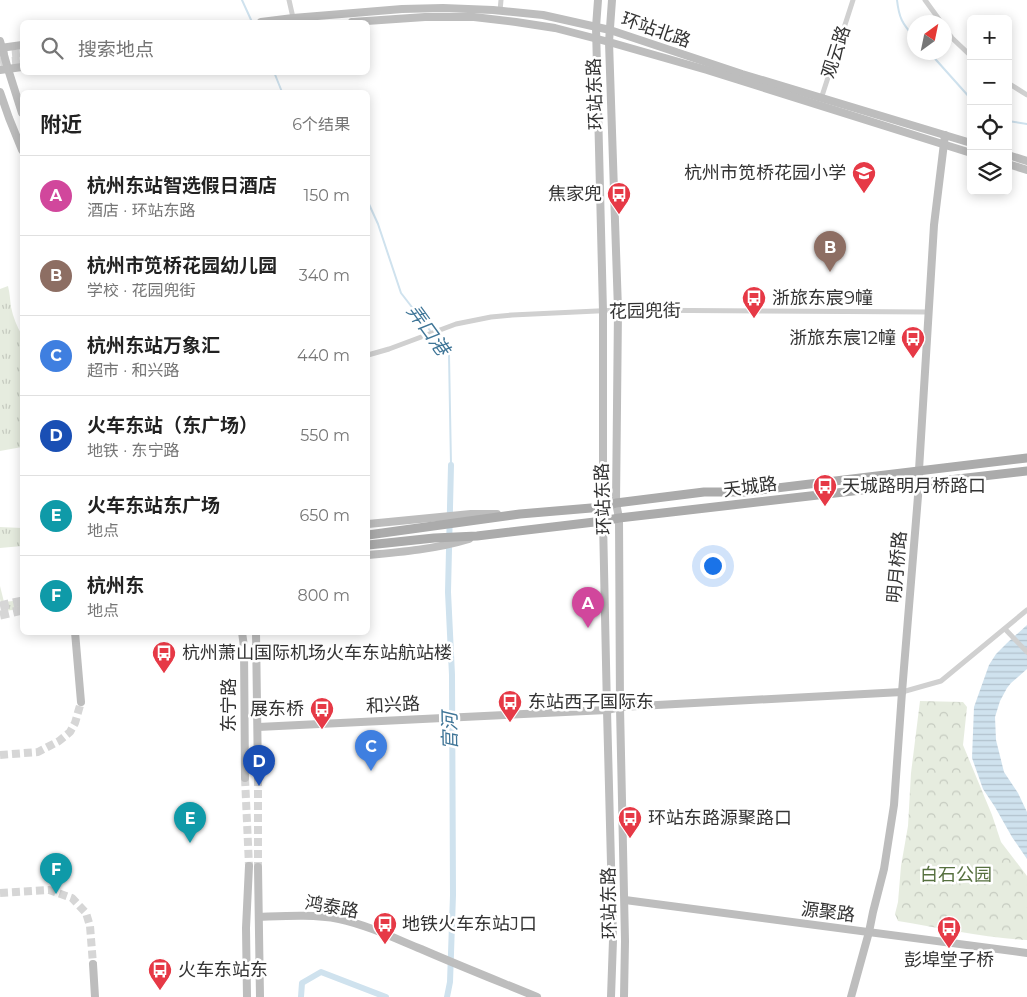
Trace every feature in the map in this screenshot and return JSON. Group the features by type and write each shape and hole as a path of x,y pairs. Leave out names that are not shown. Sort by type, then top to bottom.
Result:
{"main road":[{"name":"环站东路","path":"598,0 596,27 603,311 603,521 614,940 611,997"},
{"name":"环站东路","path":"612,0 609,42 618,310 616,503 620,518 620,707 625,900 624,997"},
{"name":"环站北路","path":"275,20 294,20 402,9 443,8 543,15 610,30 967,152"},
{"name":"环站北路","path":"370,21 425,17 474,18 555,28 967,142"},
{"path":"20,45 1,45 4,69 20,108"},
{"path":"4,69 20,67"},
{"path":"0,92 20,145"},
{"name":"明月桥路","path":"851,997 884,869 894,805 919,484 918,470 934,225 945,135"},
{"path":"1012,156 1027,161"},
{"path":"1012,165 1027,170"},
{"name":"天城路","path":"370,524 437,521 603,507 616,503 704,492 744,492 1027,458"},
{"name":"天城路","path":"370,555 463,537 1027,471"},
{"name":"天城路","path":"370,535 437,521"},
{"name":"天城路","path":"370,545 436,542 451,544 477,536"},
{"path":"75,635 81,702"},
{"name":"东宁路","path":"242,635 245,778"},
{"name":"东宁路","path":"256,635 258,778"},
{"name":"和兴路","path":"258,727 607,710 620,707 902,692"},
{"path":"247,997 246,928 249,866"},
{"path":"258,866 260,997"},
{"name":"源聚路","path":"625,900 1027,953"},
{"name":"鸿泰路","path":"259,917 293,915 338,919 390,937 537,997"},
{"path":"93,964 95,997"}],"street":[{"path":"289,0 294,20"},
{"path":"500,11 501,0"},
{"name":"观云路","path":"820,101 853,0"},
{"path":"925,0 936,15"},
{"path":"952,38 967,52"},
{"path":"1012,86 1027,95"},
{"name":"花园兜街","path":"370,354 456,324 491,317 618,310 929,312"},
{"path":"902,692 941,681 1027,610"},
{"path":"1005,629 1027,652"}],"green space":[{"path":"8,286 11,307 20,331 20,447 0,451 0,289"},
{"path":"0,527 20,528 20,546 0,548"},
{"path":"0,586 4,602 20,600 20,609 3,611 0,599"},
{"name":"白石公园","path":"920,701 963,702 967,707 963,745 1001,842 1027,876 1027,940 979,935 898,921 895,914 908,826 911,773"}],"water":[{"path":"1027,625 1027,669 1007,688 995,717 996,740 1004,772 1018,793 1027,812 1027,859 983,789 972,758 974,707 989,665 996,654"}],"waterway":[{"name":"弄口港","path":"242,0 251,20"},
{"path":"897,0 902,20 907,28"},
{"path":"936,60 967,95"},
{"name":"弄口港","path":"275,75 281,90"},
{"path":"1012,122 1027,124"},
{"name":"弄口港","path":"370,206 378,224 401,293 449,355 451,465"},
{"name":"官河","path":"447,997 450,982 453,895 452,675 448,592 451,465"},
{"name":"官河","path":"301,997 302,983 321,972 386,997"}],"tunnel":[{"path":"0,55 20,53"},
{"path":"0,62 20,60"},
{"path":"0,606 20,601"},
{"path":"0,615 20,610"},
{"path":"0,755 38,752 59,741 70,732 75,723 81,702"},
{"path":"245,778 249,866"},
{"path":"258,778 258,867"},
{"path":"0,893 49,890 72,898 86,913 90,926 93,964"}],"place":[{"name":"杭州市笕桥花园小学","path":"864,194"},
{"name":"焦家兜","path":"619,215"},
{"name":"杭州市笕桥花园幼儿园","path":"830,272"},
{"name":"浙旅东宸9幢","path":"754,319"},
{"name":"浙旅东宸12幢","path":"913,359"},
{"name":"天城路明月桥路口","path":"825,507"},
{"name":"杭州东站智选假日酒店","path":"588,628"},
{"name":"杭州萧山国际机场火车东站航站楼","path":"164,674"},
{"name":"东站西子国际东","path":"510,723"},
{"name":"展东桥","path":"322,730"},
{"name":"杭州东站万象汇","path":"371,771"},
{"name":"火车东站（东广场）","path":"259,786"},
{"name":"环站东路源聚路口","path":"630,839"},
{"name":"火车东站东广场","path":"190,843"},
{"name":"杭州东","path":"56,894"},
{"name":"地铁火车东站J口","path":"385,945"},
{"name":"彭埠堂子桥","path":"949,949"},
{"name":"火车东站东","path":"160,991"}]}
